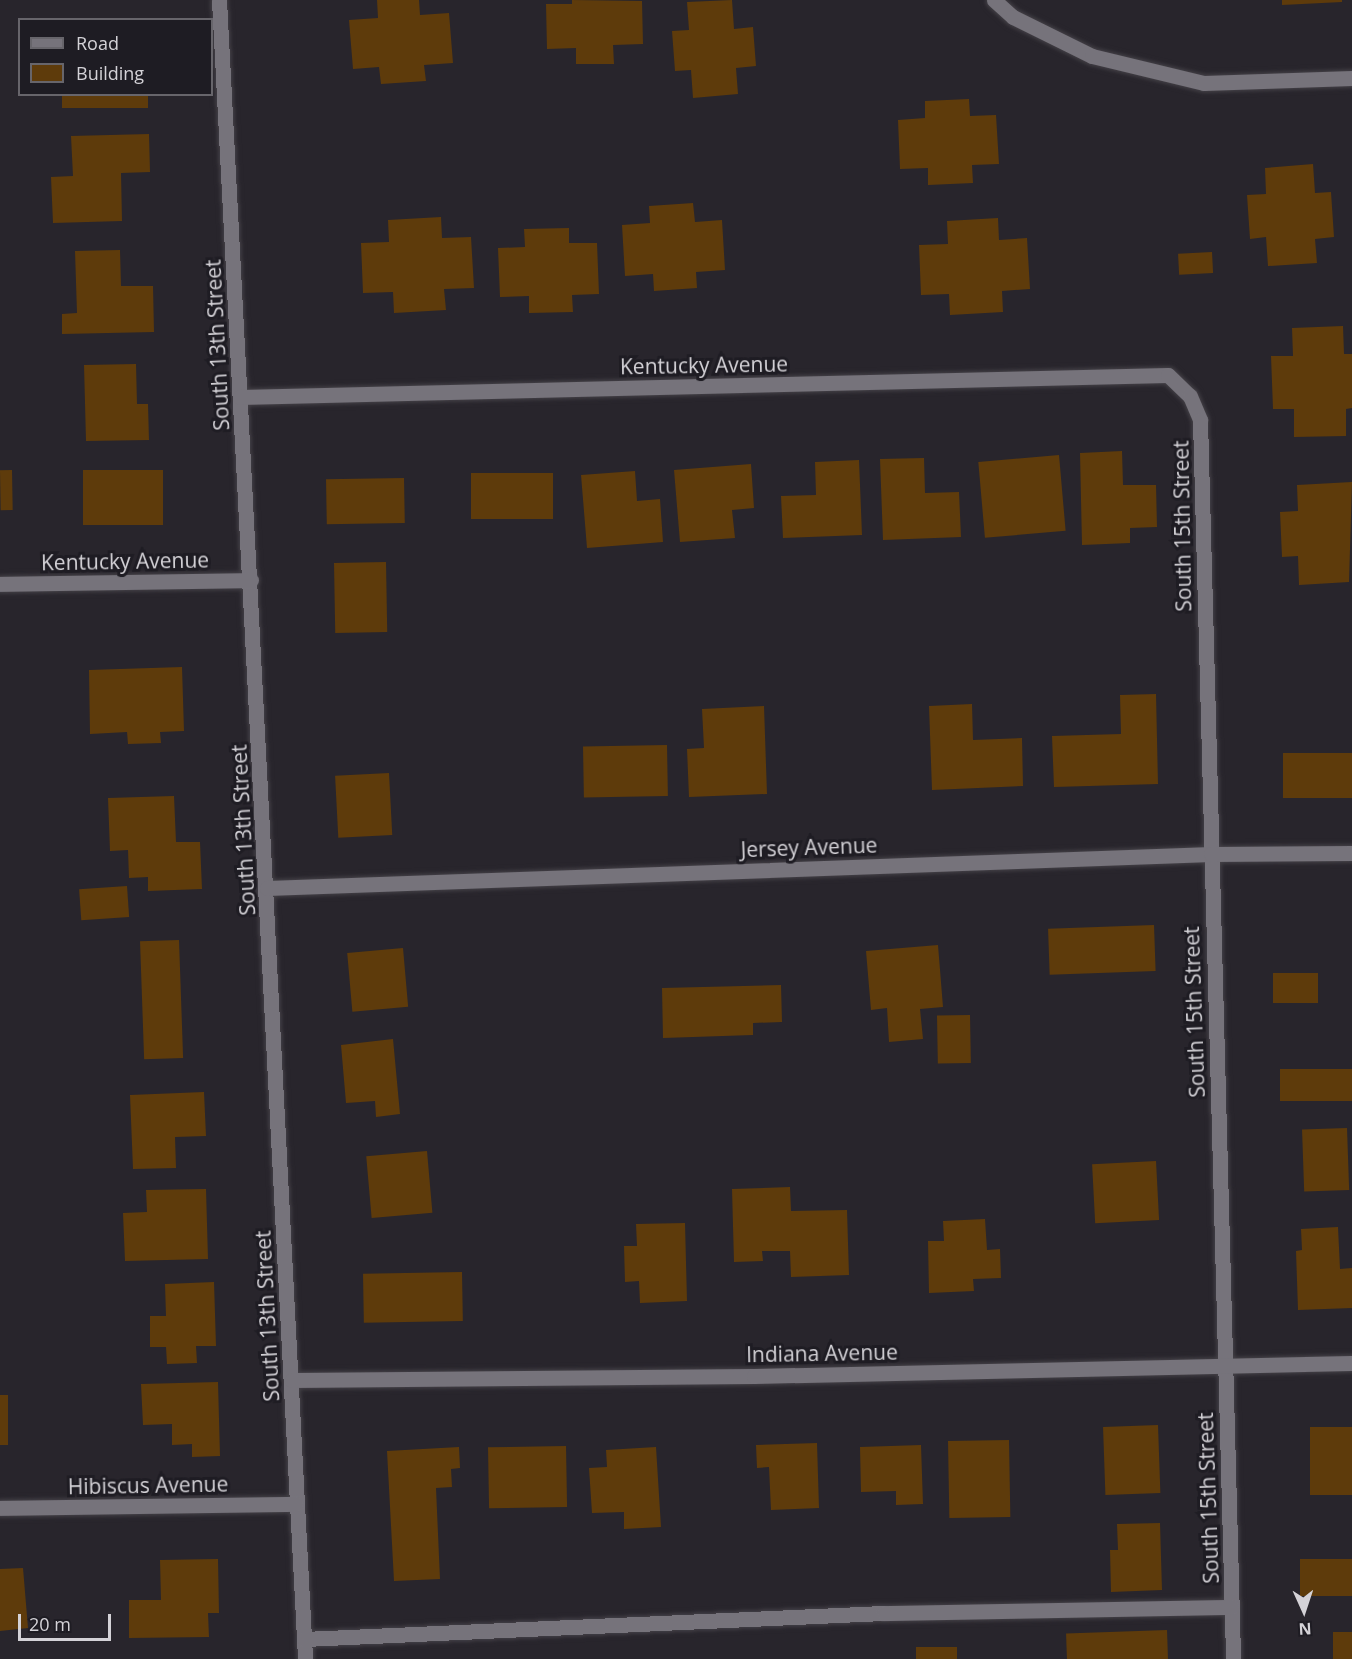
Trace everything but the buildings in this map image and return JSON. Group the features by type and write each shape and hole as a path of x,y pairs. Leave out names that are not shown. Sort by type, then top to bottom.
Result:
{"street":[{"name":"South 13th Street","path":"219,0 251,579 305,1659"},
{"path":"994,0 1013,16 1092,56 1204,83 1352,78"},
{"name":"Kentucky Avenue","path":"240,397 1168,375"},
{"name":"South 15th Street","path":"1168,375 1190,396 1200,420 1233,1659"},
{"name":"Kentucky Avenue","path":"0,584 251,579"},
{"name":"Jersey Avenue","path":"267,888 1210,854 1352,853"},
{"name":"Indiana Avenue","path":"292,1380 754,1376 1352,1363"},
{"name":"Hibiscus Avenue","path":"0,1508 296,1504"},
{"path":"304,1639 884,1613 1232,1606"}]}
